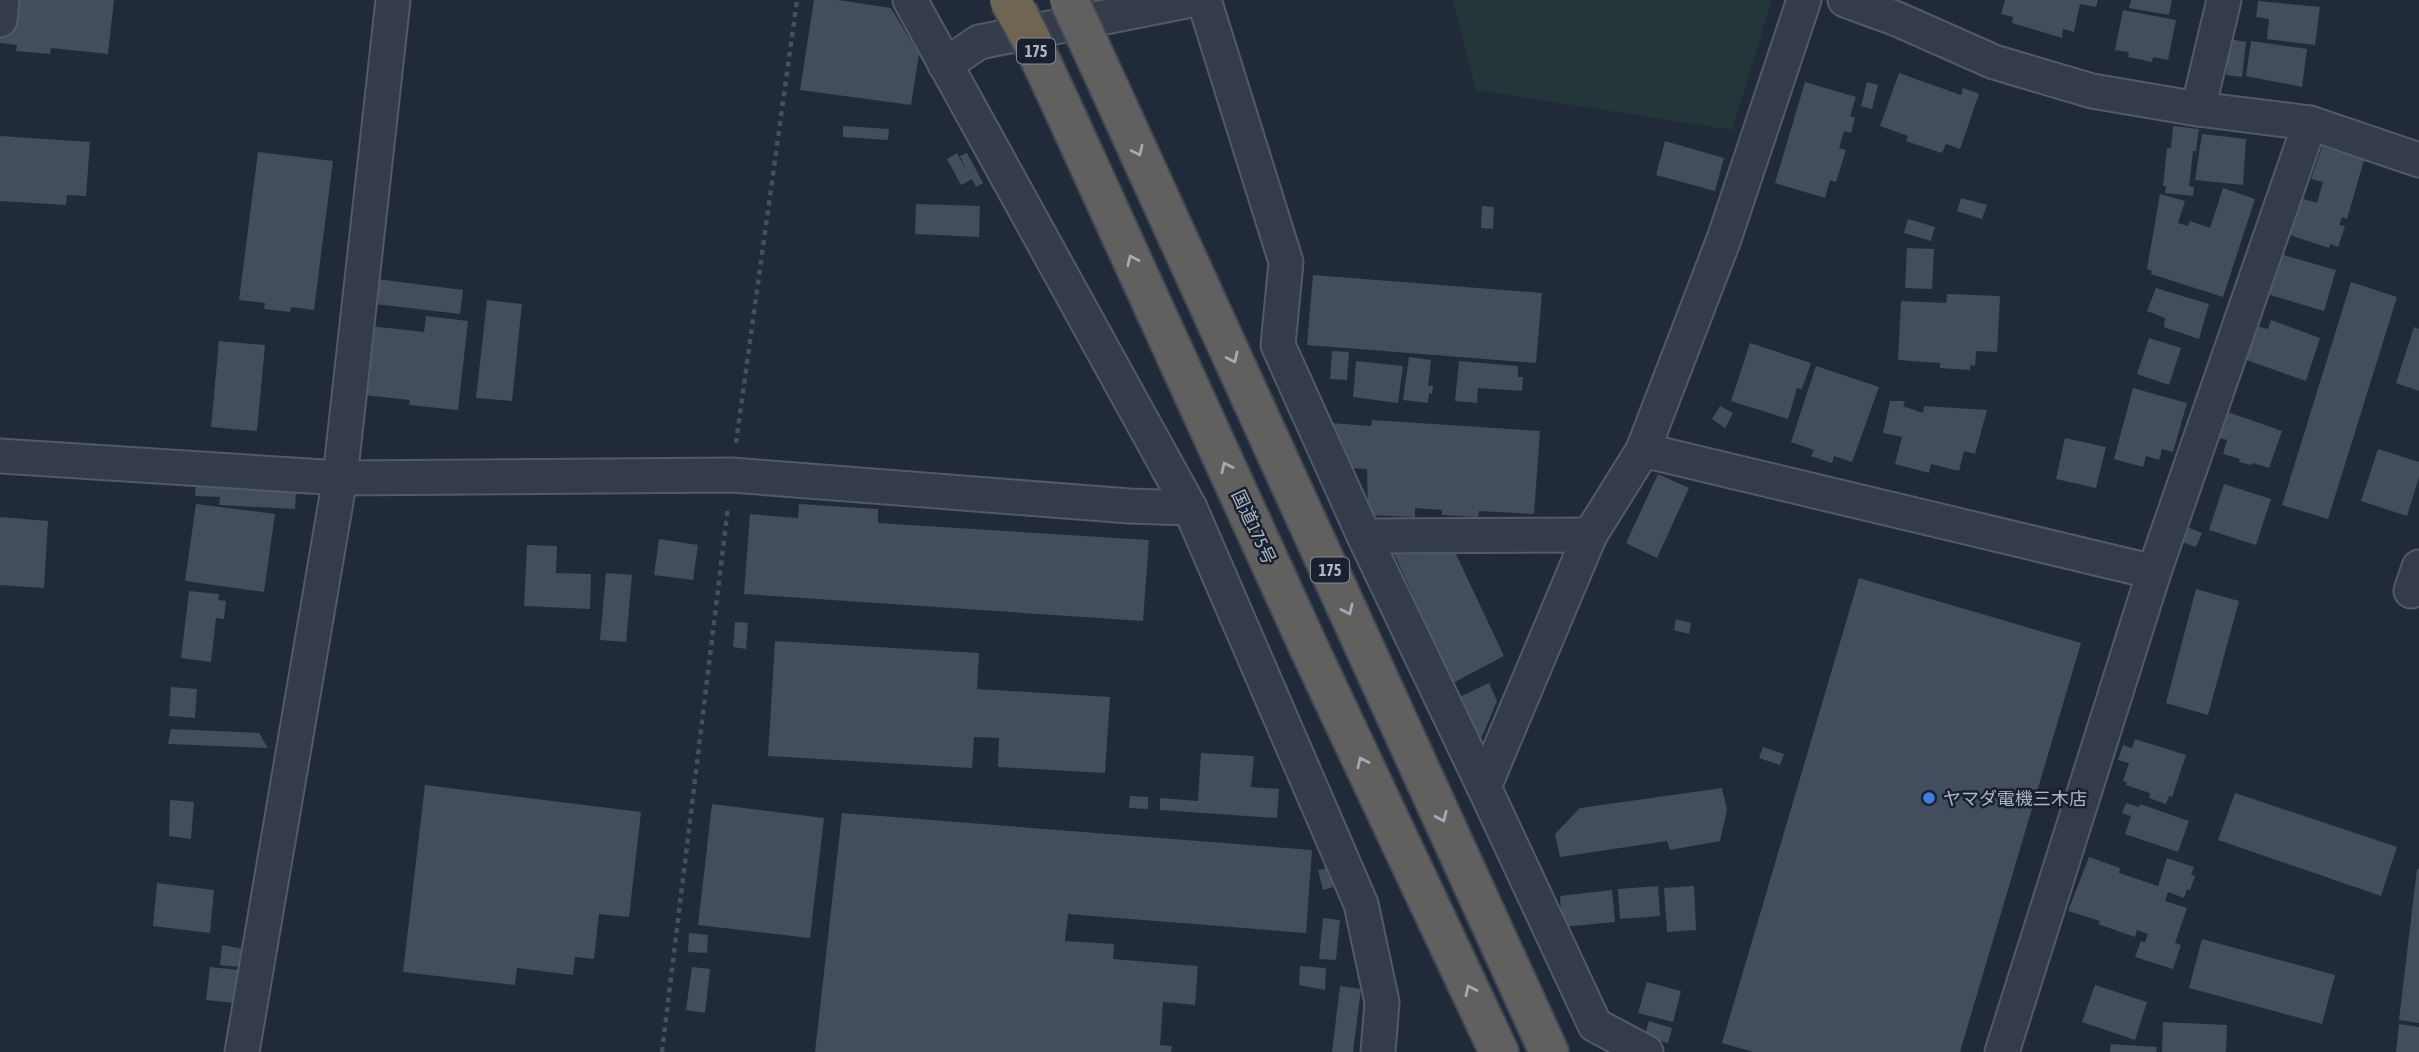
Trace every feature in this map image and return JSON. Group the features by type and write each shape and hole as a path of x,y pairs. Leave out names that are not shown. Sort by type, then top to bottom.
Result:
{"highway":[{"name":"国道175号","path":"1011,0 1309,648 1499,1052"},
{"name":"175","path":"1069,0 1549,1052"}],"street":[{"path":"0,20 2,0"},
{"path":"242,1052 340,478 393,0"},
{"path":"910,0 1190,508 1361,904 1382,1002 1378,1052"},
{"path":"945,65 979,42 1191,0"},
{"path":"1204,0 1286,262 1278,345 1364,536 1595,1026 1646,1052"},
{"path":"1484,786 1590,535 1643,450 1724,240 1804,0"},
{"path":"1845,0 1900,10 1994,62 2092,91 2198,109 2310,123 2419,160"},
{"path":"2198,109 2224,0"},
{"path":"2002,1052 2154,572 2310,123"},
{"path":"1643,450 2154,572"},
{"path":"0,456 340,478 732,475 1129,506 1190,508"},
{"path":"1364,536 1590,535"}],"path":[{"path":"662,1052 732,475 797,0"}],"green space":[{"path":"1453,0 1772,0 1732,130 1476,90"}],"building":[{"path":"1,0 114,0 108,54 51,48 50,54 16,51 17,45 0,43"},
{"path":"814,0 838,0 891,8 919,54 911,105 800,90"},
{"path":"2005,0 2098,0 2096,7 2080,4 2074,32 2063,29 2062,38 2012,23 2013,17 2001,14"},
{"path":"2131,0 2172,0 2169,15 2129,8"},
{"path":"2258,1 2320,7 2315,45 2267,39 2269,19 2256,17"},
{"path":"2123,10 2176,20 2168,60 2153,57 2152,62 2128,57 2129,52 2115,50"},
{"path":"2230,39 2246,42 2242,77 2226,75"},
{"path":"2251,41 2307,49 2302,87 2246,76"},
{"path":"1899,73 1961,95 1963,88 1979,94 1960,149 1946,144 1942,153 1906,141 1908,136 1880,126"},
{"path":"1805,82 1856,97 1850,116 1855,118 1851,133 1844,131 1839,148 1846,150 1836,182 1830,180 1825,198 1775,183"},
{"path":"1867,82 1878,85 1872,109 1861,106"},
{"path":"843,126 889,129 888,140 843,137"},
{"path":"2173,126 2199,129 2196,151 2193,151 2189,186 2194,187 2193,196 2165,193 2166,186 2163,186 2167,148 2171,148"},
{"path":"2202,134 2246,139 2243,185 2195,180"},
{"path":"0,136 90,142 86,196 67,195 66,205 0,201"},
{"path":"1665,141 1724,158 1715,191 1656,175"},
{"path":"2322,147 2364,160 2347,219 2342,217 2339,225 2345,226 2338,247 2330,244 2329,248 2281,232 2294,196 2317,203 2323,182 2311,179"},
{"path":"258,152 333,161 314,310 291,307 290,312 264,309 265,303 239,300"},
{"path":"957,153 967,172 960,156 967,153 983,183 976,187 972,179 961,185 947,159"},
{"path":"2223,188 2255,199 2223,297 2151,274 2152,271 2147,269 2160,194 2185,201 2178,223 2188,226 2190,221 2210,228"},
{"path":"1961,198 1987,205 1982,219 1957,211"},
{"path":"916,204 980,206 979,237 915,234"},
{"path":"1482,206 1494,207 1493,229 1481,228"},
{"path":"1908,219 1935,227 1931,241 1904,233"},
{"path":"1907,248 1934,249 1932,289 1905,288"},
{"path":"2280,254 2336,270 2324,311 2267,294"},
{"path":"1313,275 1542,293 1536,363 1307,345"},
{"path":"369,278 463,290 460,314 367,303"},
{"path":"2351,282 2397,297 2328,519 2282,505"},
{"path":"2156,288 2209,304 2199,339 2164,327 2165,318 2147,311"},
{"path":"1947,294 2000,296 1997,352 1976,351 1975,366 1970,365 1970,370 1940,368 1940,363 1898,360 1901,301 1946,303"},
{"path":"487,300 522,304 512,401 476,398"},
{"path":"426,316 468,321 458,410 409,405 410,400 363,395 370,326 424,332"},
{"path":"2271,320 2320,338 2306,381 2241,358 2252,325 2268,329"},
{"path":"2414,327 2419,329 2419,391 2396,383"},
{"path":"2149,338 2181,348 2169,385 2137,374"},
{"path":"219,341 265,345 257,431 211,427"},
{"path":"1750,343 1811,363 1802,389 1797,388 1788,419 1731,401"},
{"path":"1332,351 1349,352 1347,380 1330,379"},
{"path":"1409,357 1431,360 1428,386 1433,386 1428,403 1403,400"},
{"path":"1356,361 1403,366 1398,403 1353,397"},
{"path":"1459,361 1518,366 1518,377 1523,377 1522,391 1478,388 1477,403 1455,401"},
{"path":"1816,366 1879,387 1852,462 1834,456 1832,463 1811,456 1814,450 1791,442"},
{"path":"2133,388 2187,403 2173,452 2162,449 2159,460 2146,456 2143,467 2114,459"},
{"path":"1890,401 1905,401 1903,406 1923,413 1924,406 1987,410 1975,454 1964,451 1959,471 1931,464 1929,473 1895,464 1902,437 1883,433"},
{"path":"1720,406 1733,413 1725,428 1712,419"},
{"path":"2225,411 2282,431 2269,468 2239,462 2240,459 2223,454 2227,440 2216,437"},
{"path":"1372,420 1540,431 1534,514 1479,511 1478,517 1442,515 1442,510 1415,508 1415,517 1368,515 1367,469 1346,468 1331,423 1371,426"},
{"path":"2065,438 2106,447 2096,488 2056,479"},
{"path":"2378,449 2419,462 2419,477 2407,516 2361,501"},
{"path":"197,469 297,471 295,509 219,505 220,497 195,496"},
{"path":"1658,474 1689,488 1657,558 1626,543"},
{"path":"2224,484 2271,499 2256,545 2209,530"},
{"path":"196,504 275,514 264,592 185,581"},
{"path":"799,504 878,509 878,523 1149,540 1143,621 744,594 750,514 798,518"},
{"path":"0,517 48,521 44,588 0,585"},
{"path":"2187,527 2202,533 2196,547 2182,542"},
{"path":"659,539 698,545 693,580 654,575"},
{"path":"527,545 557,546 556,573 591,574 590,609 524,606"},
{"path":"1392,549 1454,550 1504,656 1453,683"},
{"path":"606,573 632,575 626,642 600,640"},
{"path":"1859,578 2081,643 1960,1052 1753,1052 1722,1043"},
{"path":"2196,589 2239,601 2208,715 2166,703"},
{"path":"189,591 219,594 218,600 226,601 224,619 216,618 211,662 181,658"},
{"path":"1676,619 1691,623 1689,634 1674,630"},
{"path":"735,622 748,623 746,649 733,647"},
{"path":"775,641 979,653 977,689 1110,697 1105,773 998,767 999,738 974,737 972,768 768,756"},
{"path":"1489,683 1497,701 1479,744 1457,698"},
{"path":"171,687 197,689 195,718 169,716"},
{"path":"171,729 259,733 268,748 168,744"},
{"path":"2135,739 2186,755 2172,797 2169,796 2166,804 2149,798 2150,793 2126,785 2127,782 2123,781 2129,763 2118,760 2123,745 2132,748"},
{"path":"1763,747 1784,754 1780,765 1759,758"},
{"path":"1201,753 1254,756 1251,787 1279,789 1277,818 1160,810 1160,798 1198,801"},
{"path":"425,785 641,812 629,917 599,914 594,959 575,957 573,975 517,968 515,985 403,972"},
{"path":"1722,788 1727,810 1720,841 1670,850 1667,841 1560,857 1555,834 1580,808"},
{"path":"2235,793 2397,847 2381,896 2218,840"},
{"path":"1130,796 1148,797 1148,809 1129,808"},
{"path":"170,800 194,802 191,839 169,836"},
{"path":"2126,803 2139,807 2140,804 2189,821 2178,852 2125,834 2131,816 2122,813"},
{"path":"712,804 824,818 810,938 698,925"},
{"path":"842,813 1312,850 1306,933 1068,914 1065,941 1114,944 1113,959 1198,966 1195,1005 1163,1002 1160,1045 1172,1046 1171,1052 815,1052"},
{"path":"2089,857 2120,868 2119,873 2158,886 2167,858 2194,867 2191,875 2195,876 2184,898 2168,892 2165,901 2187,908 2175,943 2181,945 2173,969 2135,957 2141,941 2145,942 2148,934 2137,930 2135,937 2098,924 2100,921 2068,911"},
{"path":"1329,868 1333,887 1323,890 1318,870"},
{"path":"2419,869 2419,1023 2399,1020"},
{"path":"157,883 214,890 210,933 153,926"},
{"path":"1658,886 1660,916 1620,919 1618,889"},
{"path":"1694,886 1696,930 1667,932 1664,888"},
{"path":"1612,890 1615,922 1562,927 1560,896"},
{"path":"1323,918 1340,920 1336,960 1319,959"},
{"path":"689,933 708,935 707,953 688,952"},
{"path":"2202,939 2335,975 2322,1024 2189,988"},
{"path":"222,945 244,949 241,967 220,965"},
{"path":"1300,966 1326,968 1325,990 1299,985"},
{"path":"210,967 238,970 235,1003 206,1000"},
{"path":"692,967 710,969 705,1013 686,1010"},
{"path":"1647,982 1681,991 1673,1022 1638,1013"},
{"path":"2095,985 2147,1002 2135,1040 2082,1022"},
{"path":"1340,986 1361,989 1353,1052 1332,1052"},
{"path":"1649,1021 1672,1028 1668,1043 1644,1037"},
{"path":"2163,1022 2227,1025 2226,1052 2162,1052"},
{"path":"2399,1024 2419,1027 2419,1052 2396,1052"},
{"path":"2111,1044 2157,1047 2156,1052 2110,1052"}],"place":[{"name":"ヤマダ電機三木店","path":"1929,798"}]}
